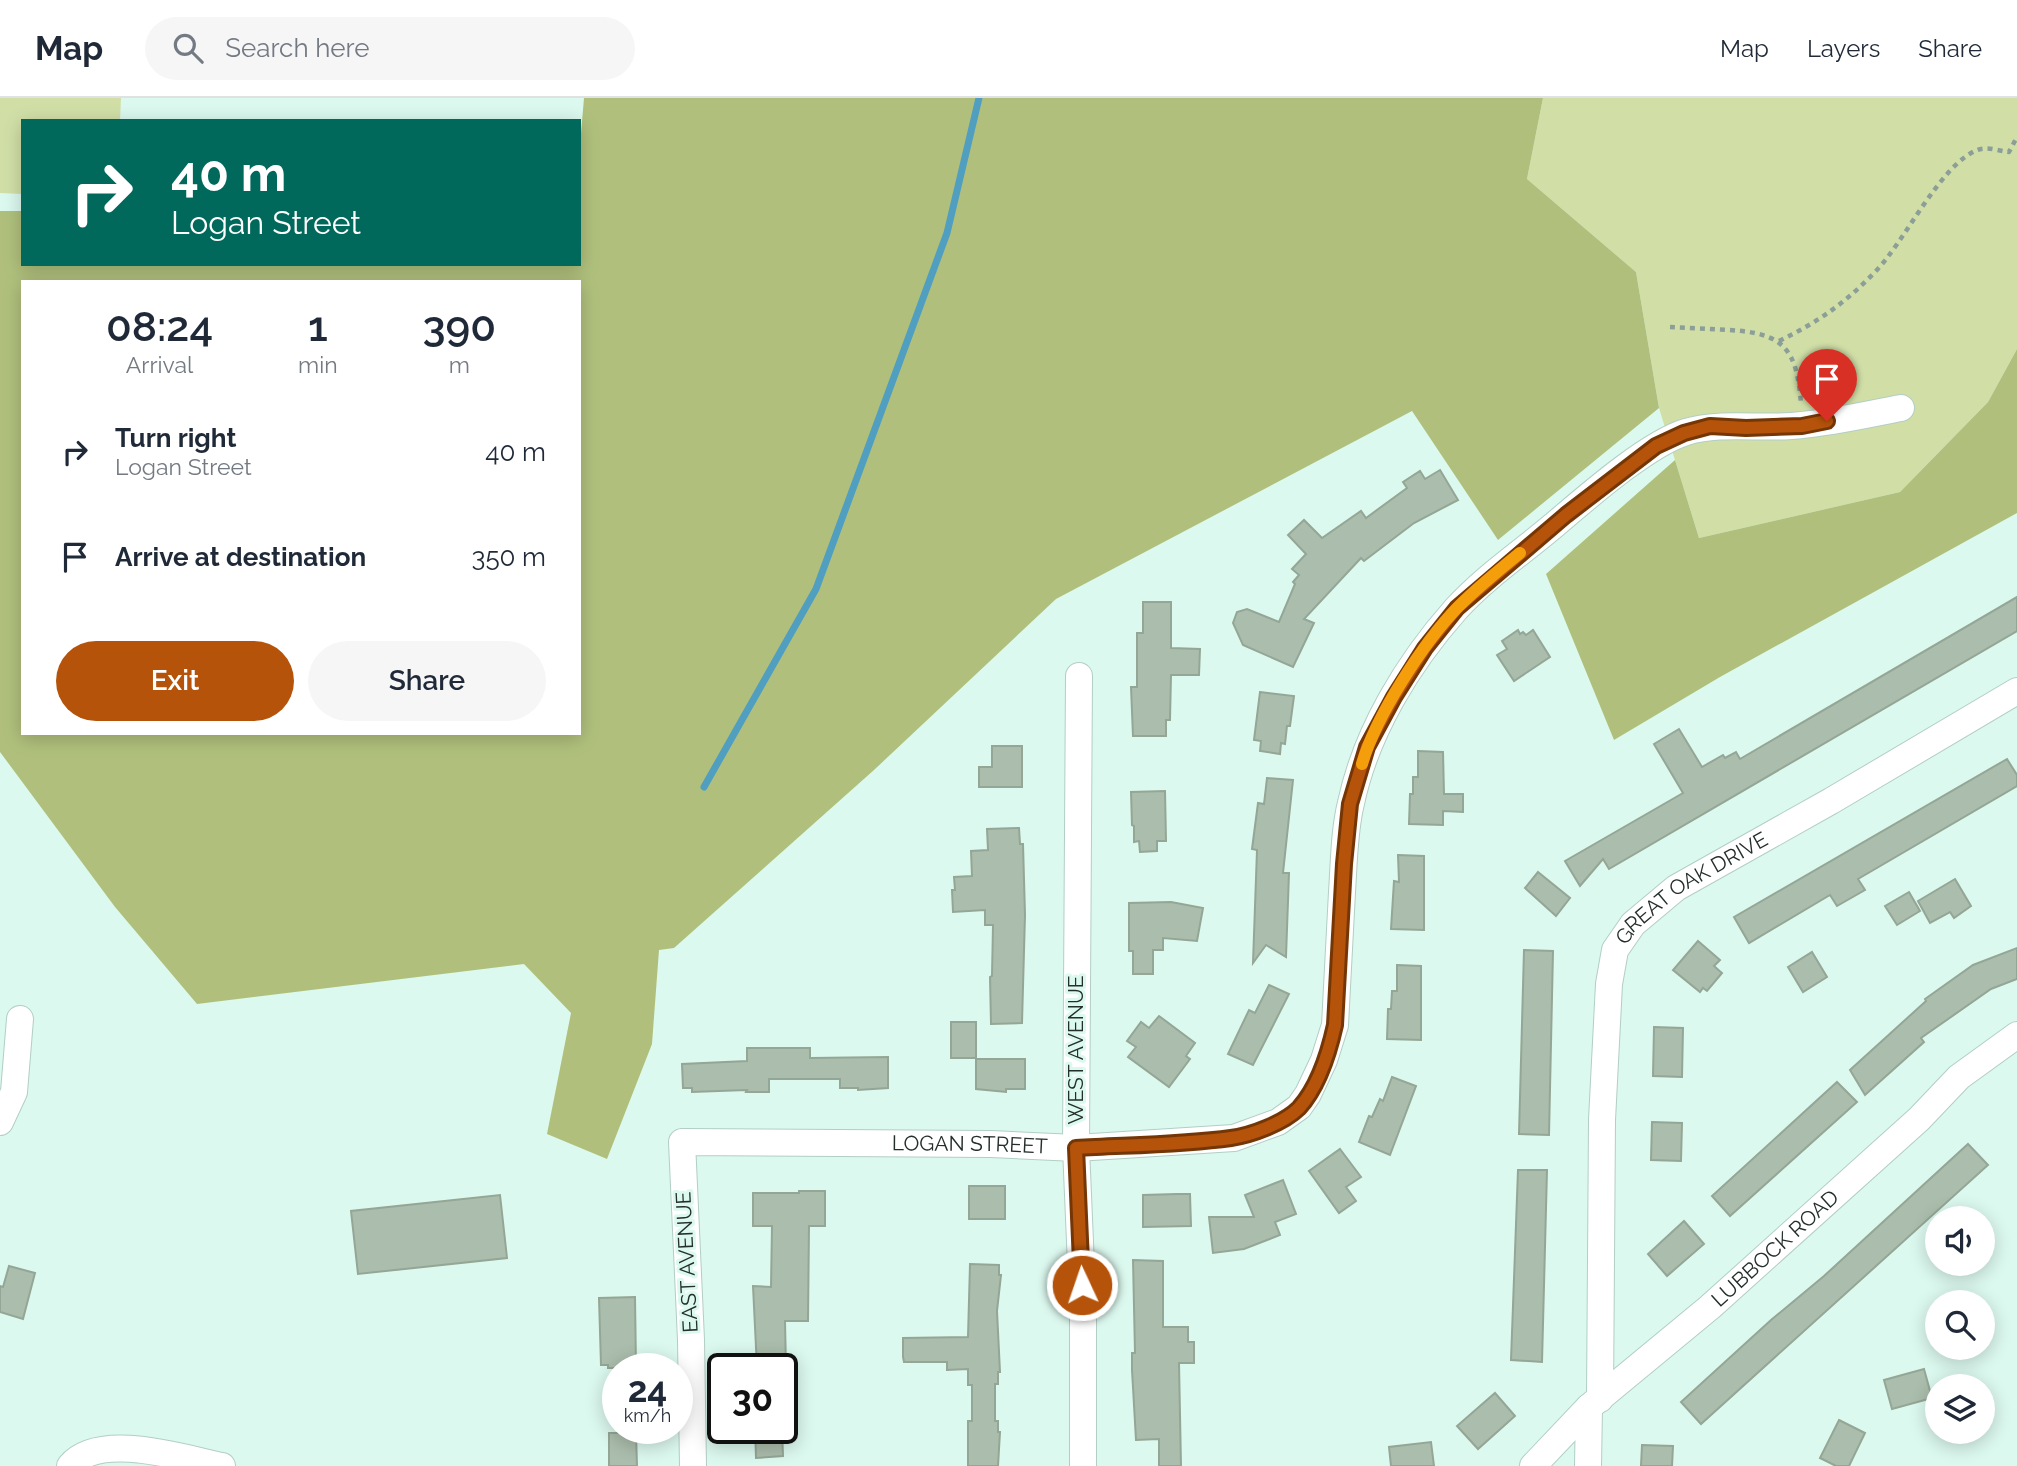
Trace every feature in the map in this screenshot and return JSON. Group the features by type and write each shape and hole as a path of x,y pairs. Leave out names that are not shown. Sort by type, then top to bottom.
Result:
{"street":[{"name":"LOGAN STREET","path":"682,1142 990,1144 1076,1148 1234,1138 1278,1122 1299,1107 1320,1070 1331,1042 1335,1025 1350,804 1367,747 1425,648 1457,608 1566,515 1656,446 1684,433 1710,426 1802,426 1901,408"},
{"name":"WEST AVENUE","path":"1079,676 1076,1148 1083,1312 1083,1466"},
{"name":"GREAT OAK DRIVE","path":"1588,1466 1595,1403 1602,1120 1609,984 1615,950 1633,924 1676,888 1831,801 2017,691"},
{"path":"0,1122 14,1092 17,1018"},
{"name":"LUBBOCK ROAD","path":"1533,1466 1595,1403 1710,1307 1919,1119 1959,1077 2017,1035"},
{"name":"EAST AVENUE","path":"682,1142 691,1340 693,1466"},
{"path":"70,1466 89,1452 117,1449 149,1451 222,1466"}],"path":[{"path":"1779,341 1817,322 1876,271 1930,197 1957,166 1978,150 2009,152 2017,137"},
{"path":"1670,327 1754,332 1779,341 1794,364 1798,378 1802,426"}],"green space":[{"path":"0,98 121,98 120,119 21,119 21,194 0,193"},
{"path":"584,98 1543,98 1527,179 1636,272 1659,408 1498,540 1412,411 1056,599 874,770 674,948 659,950 652,1044 607,1159 547,1134 571,1013 524,964 197,1004 115,907 0,752 0,211 21,211 21,266 581,266 581,133"},
{"path":"1543,98 2017,98 2017,349 1988,402 1900,492 1699,538 1659,408 1636,272 1527,179"},
{"path":"2017,349 2017,513 1720,677 1614,740 1546,574 1675,460 1699,538 1900,492 1988,402"}],"building":[{"path":"1440,470 1458,500 1414,523 1364,561 1361,558 1304,619 1314,623 1293,667 1243,645 1233,623 1237,612 1247,609 1279,622 1295,584 1293,582 1299,575 1292,569 1306,554 1288,535 1304,520 1322,538 1361,511 1366,518 1407,488 1403,482 1420,471 1425,479"},
{"path":"2017,597 2017,631 1609,869 1603,859 1580,886 1565,861 1683,793 1654,744 1679,729 1702,767 1723,755 1725,758 1736,752 1740,759"},
{"path":"1143,602 1171,602 1171,648 1200,649 1199,675 1171,675 1170,720 1166,720 1166,736 1133,736 1131,687 1137,687 1137,633 1143,633"},
{"path":"1518,630 1520,634 1523,632 1526,635 1533,630 1550,657 1514,681 1497,655 1507,649 1502,641"},
{"path":"1260,692 1294,696 1290,726 1287,726 1285,744 1281,743 1280,754 1260,751 1261,741 1254,740"},
{"path":"992,746 1022,746 1022,787 979,787 979,767 992,767"},
{"path":"1418,751 1443,752 1444,794 1463,794 1463,812 1443,811 1443,825 1409,824 1413,777 1418,777"},
{"path":"2007,759 2017,775 2017,786 1858,879 1865,890 1837,906 1830,895 1749,943 1734,917"},
{"path":"1267,778 1293,780 1283,873 1289,873 1286,957 1266,945 1253,963 1257,850 1252,849 1258,803 1264,804"},
{"path":"1165,791 1166,841 1157,841 1157,851 1140,852 1139,841 1134,842 1131,792"},
{"path":"1019,828 1020,844 1023,844 1025,915 1022,1023 991,1024 993,925 985,925 985,910 953,912 952,890 955,890 954,877 972,876 971,851 988,850 987,829"},
{"path":"1398,855 1424,856 1424,930 1391,929 1394,881 1399,882"},
{"path":"1538,872 1570,898 1556,916 1525,888"},
{"path":"1955,879 1971,906 1954,918 1950,912 1930,923 1918,901"},
{"path":"1909,892 1920,911 1897,925 1885,906"},
{"path":"1171,902 1203,908 1197,941 1163,938 1163,950 1153,950 1153,974 1133,974 1133,951 1129,951 1129,903"},
{"path":"1698,941 1720,960 1714,966 1722,973 1707,991 1703,988 1700,992 1673,970"},
{"path":"2017,948 2017,979 1991,989 1921,1038 1924,1042 1865,1095 1850,1070 1926,1001 1925,999 1973,965"},
{"path":"1524,950 1553,951 1549,1135 1519,1134"},
{"path":"1812,952 1827,977 1803,992 1788,967"},
{"path":"1397,965 1421,966 1421,1040 1387,1039 1388,1009 1391,1009 1392,991 1397,991"},
{"path":"1269,985 1289,994 1253,1065 1228,1054 1249,1010 1255,1013"},
{"path":"1159,1016 1195,1043 1186,1056 1190,1059 1169,1087 1128,1057 1136,1047 1127,1041 1141,1022 1149,1028"},
{"path":"951,1022 976,1022 976,1058 951,1058"},
{"path":"1654,1027 1683,1028 1682,1077 1653,1076"},
{"path":"747,1048 810,1048 810,1058 888,1057 888,1088 840,1088 840,1079 769,1079 769,1092 692,1092 692,1088 683,1088 682,1064 747,1061"},
{"path":"976,1059 1025,1059 1025,1089 1006,1089 1006,1092 976,1089"},
{"path":"1392,1077 1416,1086 1390,1155 1359,1142 1369,1116 1372,1117 1380,1099 1383,1101"},
{"path":"1837,1082 1857,1102 1730,1216 1712,1196"},
{"path":"1652,1122 1682,1123 1681,1161 1651,1160"},
{"path":"1968,1144 1988,1165 1943,1206 1925,1206 1925,1222 1701,1424 1681,1402"},
{"path":"1340,1149 1361,1177 1346,1187 1356,1201 1339,1213 1309,1171"},
{"path":"1518,1170 1547,1170 1542,1362 1511,1360"},
{"path":"1283,1180 1296,1214 1275,1222 1280,1235 1244,1249 1213,1253 1209,1217 1254,1217 1245,1195"},
{"path":"969,1186 1005,1186 1005,1219 969,1219"},
{"path":"825,1191 825,1226 809,1226 808,1321 785,1321 786,1353 756,1353 753,1286 771,1287 772,1226 753,1226 753,1193"},
{"path":"1190,1194 1191,1226 1143,1227 1143,1195"},
{"path":"500,1195 507,1258 358,1274 351,1211"},
{"path":"1684,1221 1704,1244 1667,1276 1648,1254"},
{"path":"1133,1260 1163,1261 1163,1327 1188,1327 1188,1342 1194,1342 1194,1363 1179,1363 1181,1466 1159,1466 1159,1439 1136,1440 1132,1370 1132,1353 1135,1353"},
{"path":"970,1264 999,1265 1001,1275 997,1311 1000,1372 998,1384 995,1384 995,1421 998,1421 1000,1432 998,1466 968,1466 968,1421 972,1421 972,1385 968,1385 968,1369 947,1370 947,1362 904,1362 903,1357 903,1338 968,1337"},
{"path":"9,1266 35,1273 23,1319 0,1312 0,1286 3,1287"},
{"path":"635,1297 636,1353 602,1353 602,1365 601,1365 599,1298"},
{"path":"1924,1369 1925,1400 1892,1409 1884,1380"},
{"path":"1495,1393 1515,1416 1478,1449 1457,1426"},
{"path":"1839,1420 1865,1433 1849,1466 1836,1466 1820,1458"},
{"path":"1431,1442 1434,1466 1391,1466 1389,1447"},
{"path":"609,1444 636,1444 637,1466 609,1466"},
{"path":"756,1444 783,1444 783,1456 756,1458"},
{"path":"1642,1445 1673,1446 1672,1466 1641,1466"}],"waterway":[{"path":"704,787 816,589 947,233 979,98"}],"slow traffic":[{"path":"1362,764 1367,747 1394,697 1425,648 1457,608 1520,553"}],"route":[{"path":"1082,1285 1076,1148 1234,1138 1278,1122 1299,1107 1308,1094 1331,1042 1335,1025 1350,804 1367,747 1425,648 1457,608 1566,515 1656,446 1684,433 1710,426 1802,426 1827,421"}]}
